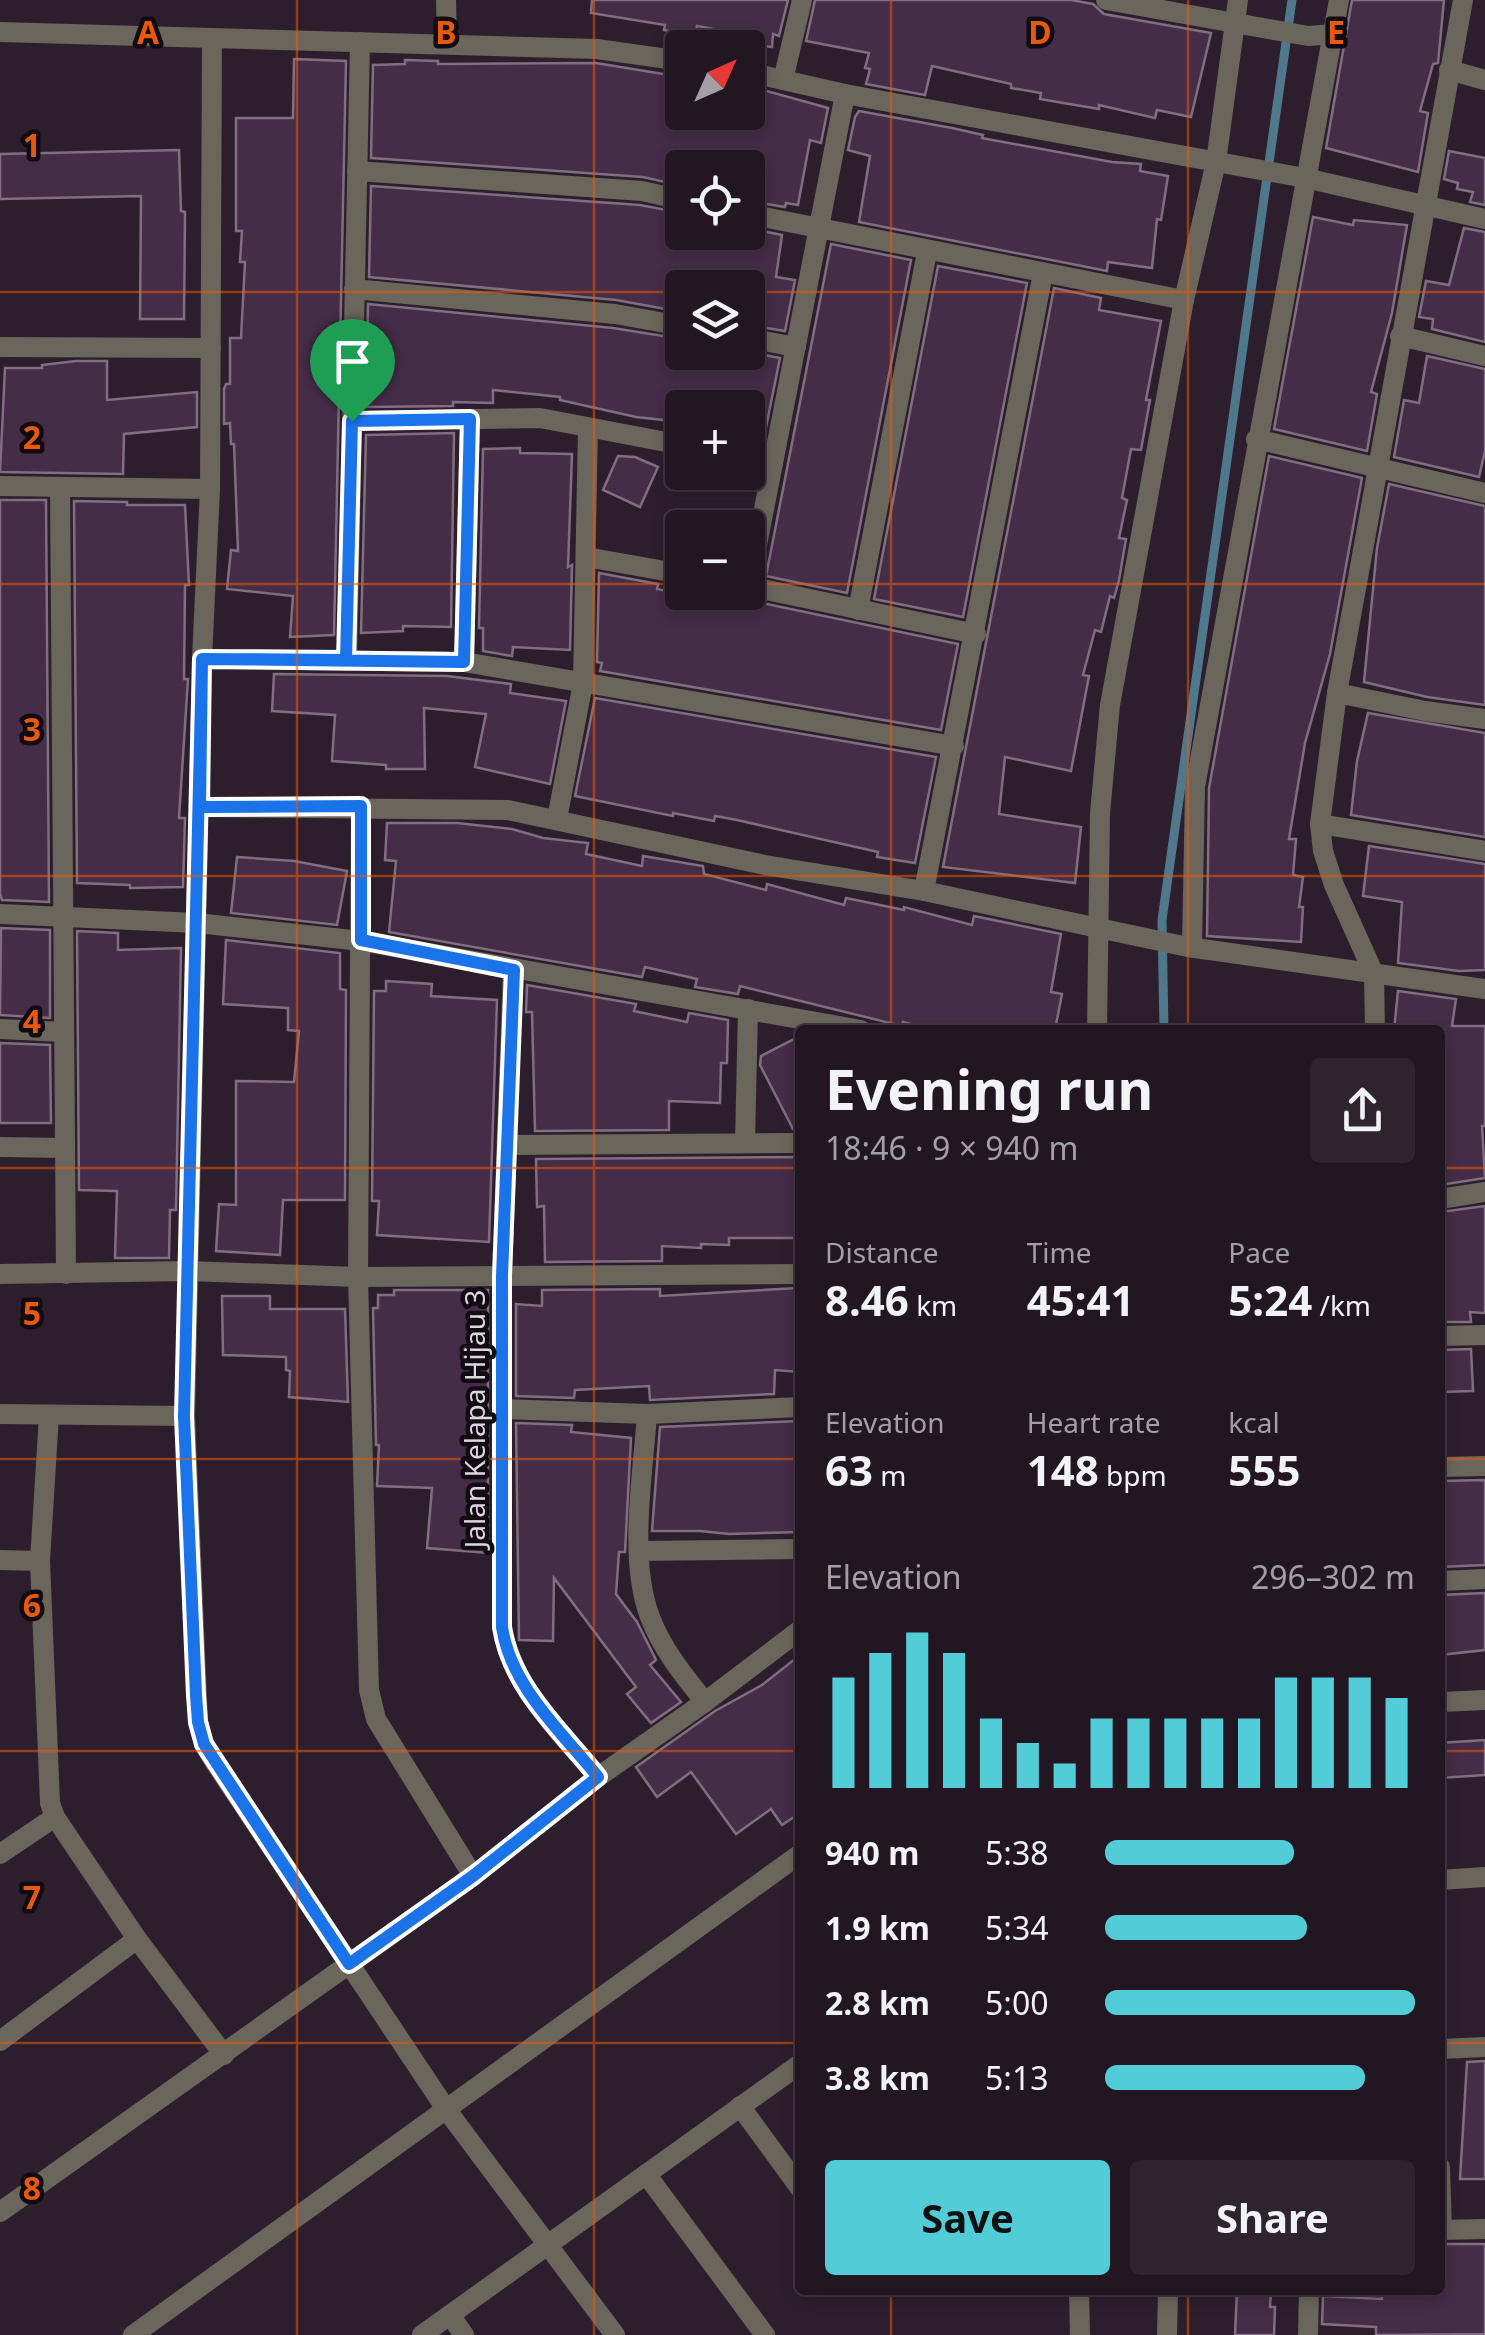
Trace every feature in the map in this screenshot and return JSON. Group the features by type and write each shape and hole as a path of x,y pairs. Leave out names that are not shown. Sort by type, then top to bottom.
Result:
{"street":[{"path":"446,0 447,44"},
{"path":"783,80 802,0"},
{"path":"1106,0 1308,36 1333,34"},
{"path":"1098,1025 1107,930 1100,813 1110,705 1184,300 1216,162 1238,0"},
{"path":"1190,947 1195,786 1256,439 1295,177 1333,34 1338,0"},
{"path":"1375,1025 1374,974 1322,852 1320,824 1337,693 1463,0"},
{"path":"0,32 596,48 665,58"},
{"path":"212,38 210,488 202,659 184,1416 198,1722 204,1744 446,2109 615,2335"},
{"path":"346,660 360,42"},
{"path":"1449,70 1485,80"},
{"path":"765,76 1295,177 1485,220"},
{"path":"764,510 845,94"},
{"path":"357,172 642,190 665,196"},
{"path":"765,218 1184,300"},
{"path":"858,610 927,252"},
{"path":"924,891 1043,273"},
{"path":"354,290 616,314 665,323"},
{"path":"1400,336 1485,356"},
{"path":"765,341 796,346"},
{"path":"0,347 211,348"},
{"path":"352,421 540,418 665,443"},
{"path":"464,662 470,419"},
{"path":"557,819 583,683 588,428"},
{"path":"1256,439 1485,493"},
{"path":"765,461 774,463"},
{"path":"0,486 210,488"},
{"path":"60,487 66,1274"},
{"path":"586,557 665,571"},
{"path":"765,590 976,634"},
{"path":"202,659 464,662 954,746"},
{"path":"1337,693 1485,719"},
{"path":"361,806 358,1277 366,1650 371,1705 473,1876"},
{"path":"200,807 508,810 1190,947 1485,989"},
{"path":"1320,824 1485,851"},
{"path":"0,914 197,924 361,940 828,1025"},
{"name":"Jalan Kelapa Hijau 3","path":"514,970 502,1276 502,1627 506,1650 532,1696 598,1777"},
{"path":"745,1143 748,1010"},
{"path":"0,1029 64,1032"},
{"path":"507,1144 795,1143"},
{"path":"0,1147 65,1148"},
{"path":"1445,1198 1485,1192"},
{"path":"0,1274 188,1271 358,1277 795,1274"},
{"path":"1445,1336 1485,1335"},
{"path":"503,1409 647,1414 795,1407"},
{"path":"0,1414 184,1416"},
{"path":"647,1414 639,1551 644,1594 650,1618 675,1666 705,1702"},
{"path":"49,1415 40,1561 50,1803 54,1817 138,1939 224,2055"},
{"path":"1445,1467 1485,1466"},
{"path":"639,1551 795,1549"},
{"path":"0,1560 40,1561"},
{"path":"1445,1581 1485,1578"},
{"path":"0,2212 473,1876 598,1777 795,1634"},
{"path":"1445,1702 1485,1700"},
{"path":"0,1854 54,1817"},
{"path":"132,2335 795,1858"},
{"path":"1445,1880 1485,1877"},
{"path":"0,2041 138,1939"},
{"path":"1445,2049 1485,2047"},
{"path":"422,2335 795,2068"},
{"path":"740,2106 795,2181"},
{"path":"646,2174 765,2335"},
{"path":"1445,2230 1485,2230"},
{"path":"1079,2295 1080,2335"},
{"path":"1167,2335 1168,2295"},
{"path":"1308,2335 1309,2295"},
{"path":"450,2315 464,2335"}],"building":[{"path":"592,0 788,0 779,36 773,34 772,47 765,46 765,30 697,26 696,30 665,30 664,30 665,25 591,13"},
{"path":"815,0 1071,0 1093,4 1104,14 1211,33 1191,117 1157,110 1155,118 1099,105 1099,109 1040,99 1041,93 932,66 925,95 866,84 869,53 806,41"},
{"path":"1352,0 1444,0 1438,63 1433,64 1420,111 1428,113 1418,172 1326,148"},
{"path":"294,59 346,61 334,635 290,637 293,596 227,589 231,550 238,551 234,444 230,423 224,424 224,389 230,384 230,338 241,338 245,262 240,262 242,231 236,231 236,118 293,118"},
{"path":"405,60 438,64 596,63 665,74 665,130 765,130 765,91 828,108 821,143 810,140 798,205 786,203 785,207 765,204 765,150 665,150 665,182 643,177 371,158 373,65 405,64"},
{"path":"859,111 952,128 983,135 982,138 1141,164 1140,171 1168,176 1161,220 1157,219 1152,268 1108,262 1107,271 859,222 870,156 848,150"},
{"path":"179,150 181,211 185,212 184,319 140,319 141,196 0,199 0,154"},
{"path":"1449,151 1485,158 1485,205 1470,202 1473,192 1457,189 1458,183 1444,179"},
{"path":"371,186 665,210 665,250 765,250 765,232 782,235 776,277 795,280 785,331 765,328 765,270 665,270 665,309 616,300 369,277"},
{"path":"1313,217 1353,225 1354,220 1407,225 1392,313 1371,392 1377,394 1367,451 1274,429"},
{"path":"1464,228 1485,232 1485,342 1432,329 1433,319 1419,317 1426,281 1449,285"},
{"path":"831,244 911,260 847,593 766,576"},
{"path":"938,266 1027,283 963,617 874,599"},
{"path":"1054,288 1101,298 1099,310 1161,321 1141,450 1131,449 1122,498 1127,500 1119,538 1126,539 1119,580 1114,598 1110,596 1101,632 1095,630 1083,675 1089,676 1071,771 1005,757 999,814 1081,827 1075,883 943,867"},
{"path":"368,304 665,336 665,370 765,370 765,355 780,358 765,432 765,390 665,390 665,420 636,417 560,397 493,390 493,403 366,407"},
{"path":"1427,356 1485,369 1485,451 1479,477 1394,457 1404,400 1419,403"},
{"path":"76,361 107,361 107,400 197,392 197,427 124,434 123,474 0,472 5,368 42,368"},
{"path":"454,433 451,627 403,626 403,631 361,633 366,435"},
{"path":"520,448 520,453 572,454 570,650 513,647 512,656 483,651 483,628 479,628 483,449"},
{"path":"618,456 635,457 658,467 640,507 603,490"},
{"path":"1269,456 1362,478 1330,654 1305,743 1289,839 1296,839 1293,875 1303,877 1299,907 1303,907 1301,942 1207,936 1209,788"},
{"path":"1389,484 1485,506 1485,705 1364,682 1377,548"},
{"path":"0,500 46,500 49,902 2,900 0,894"},
{"path":"74,501 185,505 189,585 185,585 184,679 188,679 179,818 185,818 183,887 77,883"},
{"path":"599,573 658,584 657,589 665,590 665,610 765,610 765,604 958,644 941,730 600,671 602,663 597,662"},
{"path":"274,674 447,676 511,684 510,693 566,701 550,784 475,767 486,714 424,708 425,769 386,769 386,765 332,761 335,715 272,711"},
{"path":"595,698 936,757 915,863 877,857 878,852 737,820 673,816 575,796"},
{"path":"1368,713 1485,733 1485,837 1351,815"},
{"path":"387,823 457,823 512,829 543,838 588,843 586,854 642,866 643,856 703,866 704,874 766,890 767,884 844,905 846,898 904,907 972,925 974,916 1061,934 1051,992 1062,994 1056,1025 898,1025 740,986 738,994 695,987 697,979 645,967 642,977 389,932 396,861 385,860"},
{"path":"1369,846 1485,864 1485,970 1459,971 1398,963 1402,902 1363,896"},
{"path":"237,857 294,861 347,871 337,925 231,913"},
{"path":"1,928 50,930 50,1018 0,1015"},
{"path":"77,931 118,933 118,950 181,948 176,1210 170,1210 169,1258 115,1258 117,1191 79,1190"},
{"path":"226,940 340,953 340,989 346,990 345,1200 283,1200 280,1255 216,1251 219,1204 236,1205 236,1081 294,1082 299,1031 288,1030 288,1008 223,1004"},
{"path":"386,981 432,984 431,996 497,1000 489,1242 377,1235 379,1201 372,1201 374,991 386,991"},
{"path":"527,985 636,1004 634,1011 687,1022 689,1013 728,1020 727,1063 721,1063 720,1103 669,1101 669,1130 535,1131 532,1012 526,1012"},
{"path":"1398,991 1456,999 1452,1026 1485,1026 1485,1178 1445,1184 1445,1025 1395,1025"},
{"path":"795,1039 795,1129 760,1065 761,1056"},
{"path":"0,1043 50,1045 51,1123 0,1123"},
{"path":"795,1157 795,1238 729,1238 729,1245 701,1244 701,1248 662,1246 662,1261 545,1262 544,1206 537,1207 536,1159"},
{"path":"1485,1206 1485,1313 1470,1312 1471,1322 1445,1322 1445,1211"},
{"path":"795,1288 795,1372 775,1370 774,1394 650,1400 649,1386 575,1390 574,1398 516,1396 516,1304 542,1306 542,1290 660,1289 660,1296"},
{"path":"394,1290 488,1290 488,1553 427,1548 432,1488 377,1486 373,1308 378,1308 378,1295 394,1295"},
{"path":"222,1296 270,1296 270,1309 345,1309 348,1402 289,1397 286,1357 223,1355"},
{"path":"1471,1349 1473,1391 1445,1392 1445,1350"},
{"path":"795,1421 795,1532 652,1531 660,1427"},
{"path":"516,1423 572,1425 571,1432 631,1438 625,1552 619,1552 616,1594 637,1622 656,1660 650,1665 681,1702 651,1723 627,1694 636,1687 554,1578 553,1641 519,1640"},
{"path":"1485,1480 1485,1565 1445,1567 1445,1481"},
{"path":"1485,1593 1485,1650 1445,1654 1445,1595"},
{"path":"795,1659 795,1816 782,1825 771,1809 736,1834 691,1772 657,1797 636,1767 715,1711 762,1685"},
{"path":"1485,1740 1485,1775 1445,1778 1445,1743"},
{"path":"1485,2061 1485,2179 1460,2179 1467,2062"},
{"path":"1445,2244 1485,2244 1485,2334 1376,2335 1376,2327 1322,2324 1323,2296 1382,2299 1382,2295 1445,2295"},
{"path":"1237,2295 1271,2295 1270,2307 1275,2307 1274,2335 1235,2335"}],"waterway":[{"path":"1164,1025 1162,920 1292,0"}],"route":[{"path":"352,421 346,660 202,659 184,1416 196,1695 204,1744 349,1964 473,1876 598,1777 514,1670 502,1627 502,1276 514,970 361,940 361,806 200,807 202,659 464,662 470,419 352,421"}]}
